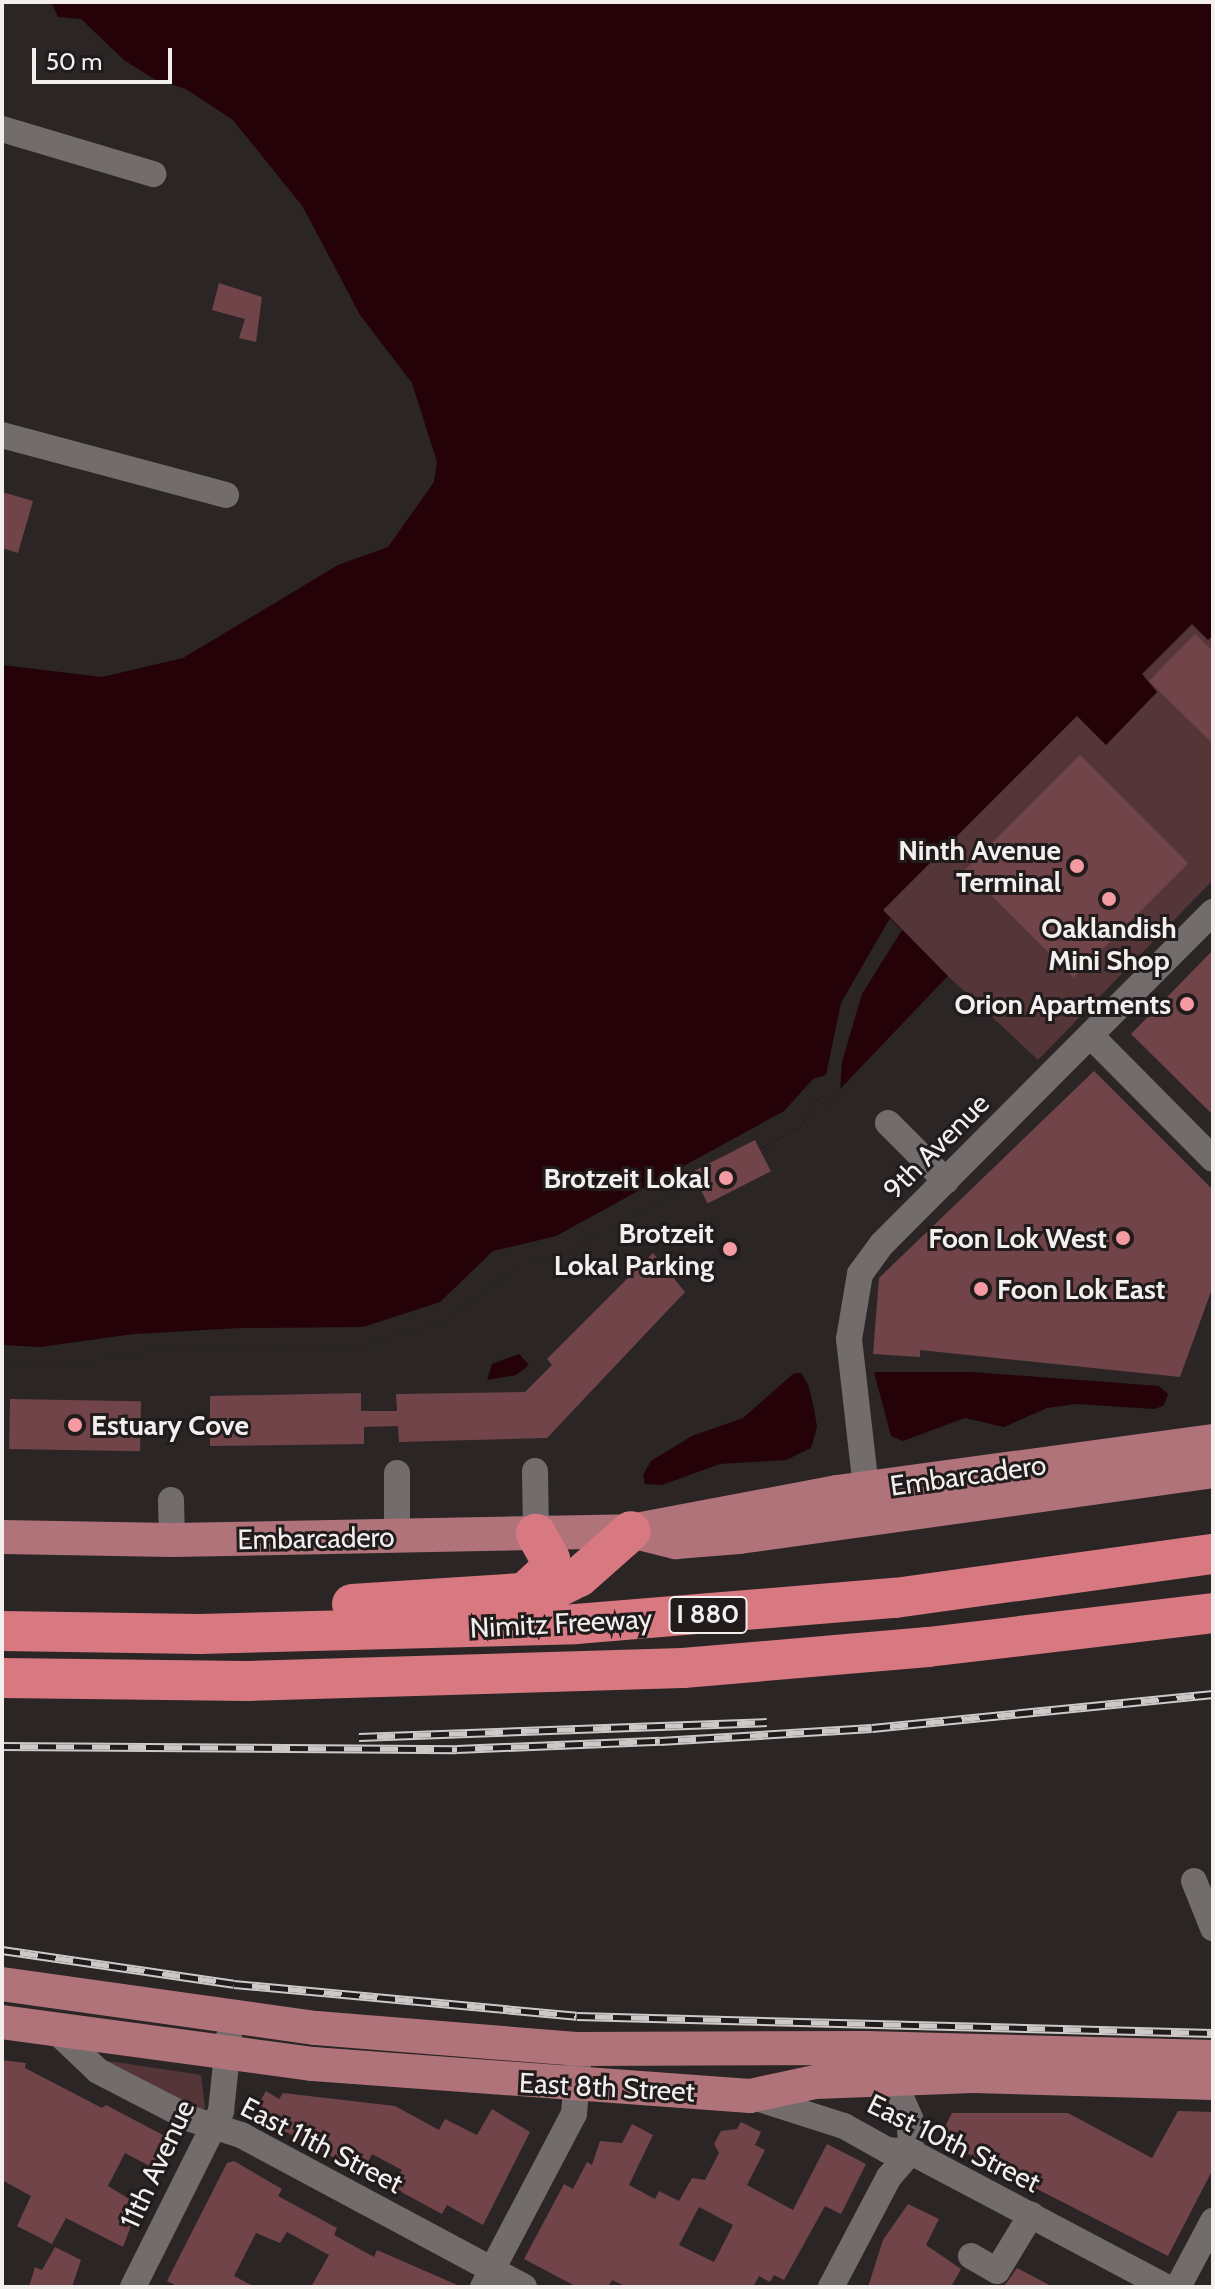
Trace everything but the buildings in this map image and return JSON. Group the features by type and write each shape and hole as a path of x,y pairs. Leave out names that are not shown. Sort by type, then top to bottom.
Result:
{"highway":[{"path":"200,1634 301,1606 521,1596 551,1591 579,1577 631,1531"},
{"path":"521,1596 549,1570 550,1559 536,1534"},
{"name":"Nimitz Freeway","path":"2,1631 200,1634 486,1628 724,1614 1054,1580 1213,1554"},
{"name":"Nimitz Freeway","path":"2,1678 416,1679 683,1668 887,1651 1213,1613"},
{"path":"887,1651 1087,1646 1213,1635"}],"main road":[{"name":"Embarcadero","path":"2,1537 172,1540 631,1531 678,1518 866,1488 1213,1441"},
{"name":"Embarcadero","path":"631,1531 676,1542 739,1537 1213,1471"},
{"name":"East 8th Street","path":"2,1984 231,2017 579,2049 867,2048 1213,2057"},
{"name":"East 8th Street","path":"2,2022 226,2054 577,2085 750,2096 815,2082 894,2078 1213,2083"}],"street":[{"path":"2,129 153,174"},
{"path":"2,435 226,495"},
{"name":"9th Avenue","path":"866,1488 849,1339 853,1295 860,1274 882,1244 1213,912"},
{"path":"1091,1036 1213,1159"},
{"path":"888,1123 946,1181"},
{"path":"1213,1432 1213,1441"},
{"path":"535,1471 536,1534"},
{"path":"397,1473 397,1537"},
{"path":"171,1500 172,1540"},
{"path":"1194,1881 1213,1928"},
{"name":"11th Avenue","path":"133,2287 214,2127 231,2017"},
{"name":"East 11th Street","path":"55,2030 98,2071 214,2127 241,2135 488,2278 524,2287"},
{"path":"831,2287 889,2177 911,2152 910,2118 894,2078 867,2048"},
{"path":"488,2278 574,2114 579,2049"},
{"name":"East 10th Street","path":"750,2096 844,2126 887,2150 911,2152 1166,2287"},
{"path":"971,2256 997,2271 1031,2215"},
{"path":"1178,2287 1213,2221"}],"shaded area":[{"path":"51,2 1213,2 1213,635 1208,640 1192,624 1142,674 1157,692 1106,745 1077,716 883,910 948,976 825,1105 818,1099 800,1128 569,1247 525,1261 411,1326 2,1358 2,665 102,677 183,658 338,565 388,547 434,482 437,462 412,383 360,315 303,207 233,120 186,89 154,79 124,60 81,19 58,17"},
{"path":"1192,624 1208,640 1213,635 1213,880 1038,1060 948,976 848,1081 882,911 1077,715 1106,745 1157,692 1141,675"},
{"path":"519,1354 529,1365 516,1375 487,1380 492,1364"},
{"path":"874,1372 972,1372 1159,1386 1168,1394 1164,1405 1155,1409 1076,1404 1047,1408 1004,1427 965,1418 903,1441 891,1436"},
{"path":"794,1373 801,1373 808,1384 814,1408 817,1427 811,1448 786,1460 720,1464 662,1485 645,1484 643,1475 651,1461 692,1436 743,1418"},
{"path":"102,2060 201,2075 205,2108 200,2110"}],"pier":[{"path":"890,918 902,930 862,994 842,1062 840,1090 825,1105 818,1099 800,1128 759,1149 754,1141 692,1173 698,1184 563,1253 520,1265 447,1320 363,1346 155,1350 61,1367 2,1362 2,1345 40,1347 134,1334 240,1328 363,1327 440,1302 493,1251 556,1236 784,1111 813,1079 826,1075 841,1003"}],"railway":[{"path":"2,1746 457,1749 660,1741 872,1728 1213,1694"},
{"path":"359,1737 767,1722"},
{"path":"2,1950 234,1984 577,2016 1213,2033"}],"place":[{"name":"Ninth Avenue Terminal","path":"1077,866"},
{"name":"Oaklandish Mini Shop","path":"1109,899"},
{"name":"Orion Apartments","path":"1187,1004"},
{"name":"Brotzeit Lokal","path":"726,1178"},
{"name":"Foon Lok West","path":"1123,1238"},
{"name":"Brotzeit Lokal Parking","path":"730,1249"},
{"name":"Foon Lok East","path":"981,1289"},
{"name":"Estuary Cove","path":"75,1425"}]}
